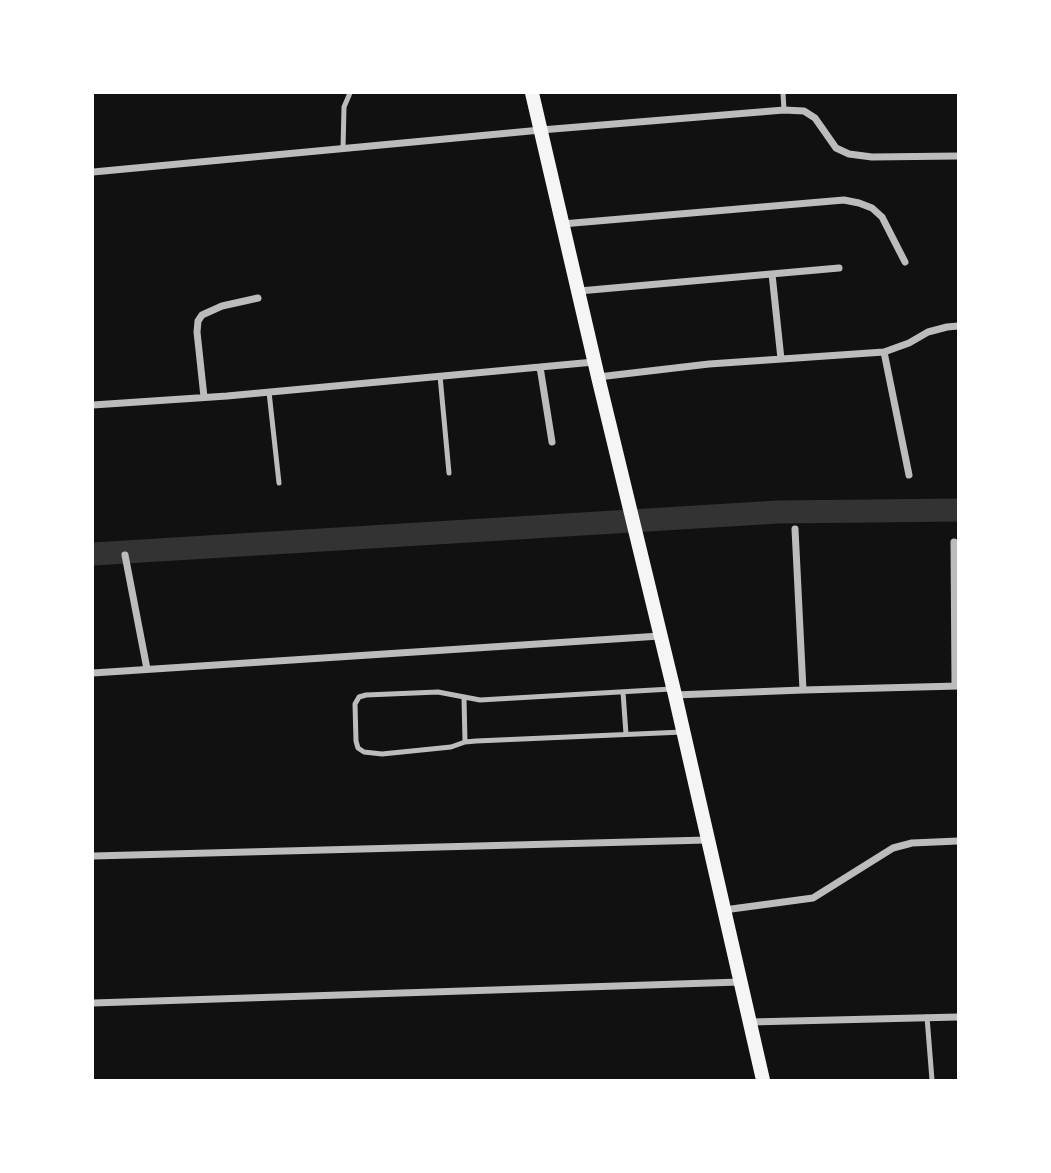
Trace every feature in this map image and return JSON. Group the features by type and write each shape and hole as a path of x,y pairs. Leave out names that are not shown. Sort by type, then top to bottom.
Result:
{"main road":[{"path":"532,93 763,1080"}],"street":[{"path":"93,172 785,110 804,111 815,118 836,148 849,154 872,157 958,156"},
{"path":"562,224 844,200 872,208 882,217 905,262"},
{"path":"578,291 839,268"},
{"path":"772,274 781,359"},
{"path":"204,397 198,321 202,314 222,306 258,298"},
{"path":"93,405 540,367 596,370 884,352 909,343 928,332 958,326"},
{"path":"884,352 909,475"},
{"path":"540,367 552,442"},
{"path":"794,529 803,690"},
{"path":"674,692 956,686 954,542"},
{"path":"125,555 147,669"},
{"path":"93,673 660,636"},
{"path":"93,856 707,841"},
{"path":"723,910 813,898 893,848 912,843 958,841"},
{"path":"93,1003 740,982"},
{"path":"749,1022 958,1017"}],"lane":[{"path":"343,149 344,107 349,93"},
{"path":"783,93 785,110"},
{"path":"440,376 449,473"},
{"path":"270,392 279,483"},
{"path":"674,692 623,692 480,700 438,692 366,695 359,697 355,704 356,741 363,752 382,754 451,747 465,742 683,732"},
{"path":"623,692 626,734"},
{"path":"464,698 465,742"},
{"path":"927,1017 932,1080"}],"waterway":[{"path":"93,554 778,512 958,510"}]}
